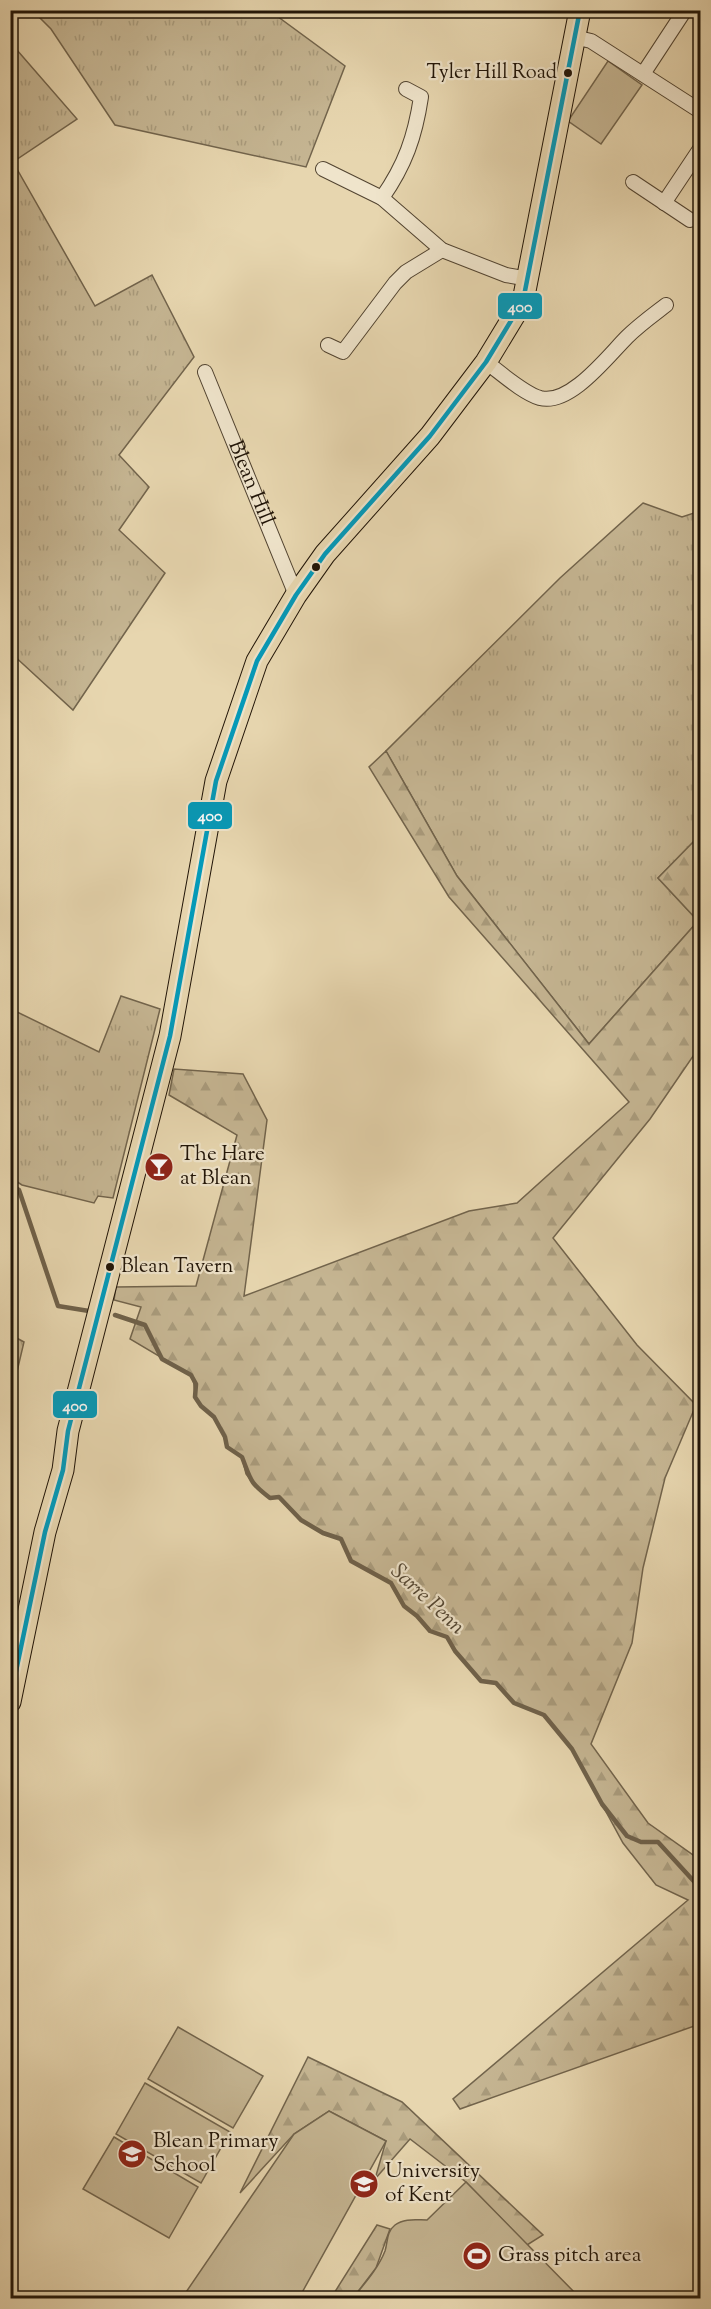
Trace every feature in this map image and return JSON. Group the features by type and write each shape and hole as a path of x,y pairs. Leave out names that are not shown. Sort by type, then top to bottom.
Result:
{"main road":[{"path":"10,1702 45,1532 63,1470 68,1431 105,1295 170,1036 216,781 257,661 296,595 325,554 430,436 486,362 523,301 580,10"}],"street":[{"path":"643,74 685,10"},
{"path":"574,37 591,41 700,111"},
{"path":"382,198 399,174 417,125 421,97 406,89"},
{"path":"664,203 700,149"},
{"path":"323,169 382,198 442,250 506,275 529,279"},
{"path":"633,182 690,220"},
{"path":"328,345 344,352 395,283 406,272 442,250"},
{"path":"486,362 531,394 549,399 560,396 602,366 628,336 666,305"},
{"name":"Blean Hill","path":"206,372 296,595"}],"green space":[{"path":"33,11 270,11 345,66 306,167 115,125 51,29"},
{"path":"10,42 77,119 13,162 95,306 152,275 194,357 119,455 149,487 119,530 165,573 73,710 11,653"},
{"path":"608,61 642,85 601,144 568,121"},
{"path":"643,503 682,517 700,511 700,835 658,878 698,921 589,1044 457,876 386,751 560,578"},
{"path":"386,751 457,876 589,1044 698,921 658,878 700,835 700,1046 650,1119 553,1238 637,1345 696,1405 665,1478 643,1568 632,1643 591,1744 648,1823 700,1860 700,2024 460,2109 453,2099 688,1900 656,1885 623,1843 572,1749 544,1715 514,1703 496,1683 481,1681 455,1651 447,1637 430,1631 417,1616 404,1606 391,1583 351,1561 341,1539 323,1533 301,1520 279,1497 270,1498 256,1487 246,1474 242,1457 227,1447 218,1423 198,1401 191,1375 130,1339 141,1307 114,1300 116,1287 196,1286 237,1135 169,1095 174,1069 243,1074 267,1120 244,1296 469,1211 517,1203 629,1102 449,897 369,767"},
{"path":"121,996 160,1009 113,1198 98,1196 94,1203 22,1185 11,1178 11,1009 99,1052"},
{"path":"11,1335 24,1342 11,1397"},
{"path":"178,2027 263,2076 233,2128 148,2079"},
{"path":"308,2057 402,2102 543,2235 527,2245 466,2182 410,2139 375,2179 386,2141 329,2111 294,2134 240,2193"},
{"path":"145,2083 230,2132 201,2183 116,2134"},
{"path":"329,2111 386,2141 299,2298 182,2298 294,2134"},
{"path":"114,2137 198,2187 169,2238 83,2189"},
{"path":"466,2182 580,2298 353,2298 379,2264 392,2228 406,2220 427,2220"},
{"path":"377,2225 390,2229 376,2268 353,2298 331,2298"}],"waterway":[{"name":"Sarre Penn","path":"10,1185 19,1190 58,1306 89,1311"},
{"name":"Sarre Penn","path":"115,1315 145,1325 162,1359 191,1375 196,1384 195,1397 201,1406 214,1417 225,1437 227,1447 242,1457 249,1476 258,1488 270,1498 279,1497 301,1520 323,1533 341,1539 351,1561 391,1583 404,1606 417,1616 430,1631 447,1637 455,1651 481,1681 496,1683 514,1703 544,1715 572,1749 602,1804 627,1836 641,1842 658,1842 700,1888"}],"transit line":[{"name":"400","path":"10,1700 45,1532 63,1470 68,1431 170,1036 216,781 257,661 296,595 325,554 430,436 486,362 523,301 580,10"}],"place":[{"name":"Tyler Hill Road","path":"568,73"},
{"name":"The Hare at Blean","path":"159,1167"},
{"name":"Blean Tavern","path":"110,1267"},
{"name":"Blean Primary School","path":"132,2154"},
{"name":"University of Kent","path":"364,2184"},
{"name":"Grass pitch area","path":"477,2256"}]}
